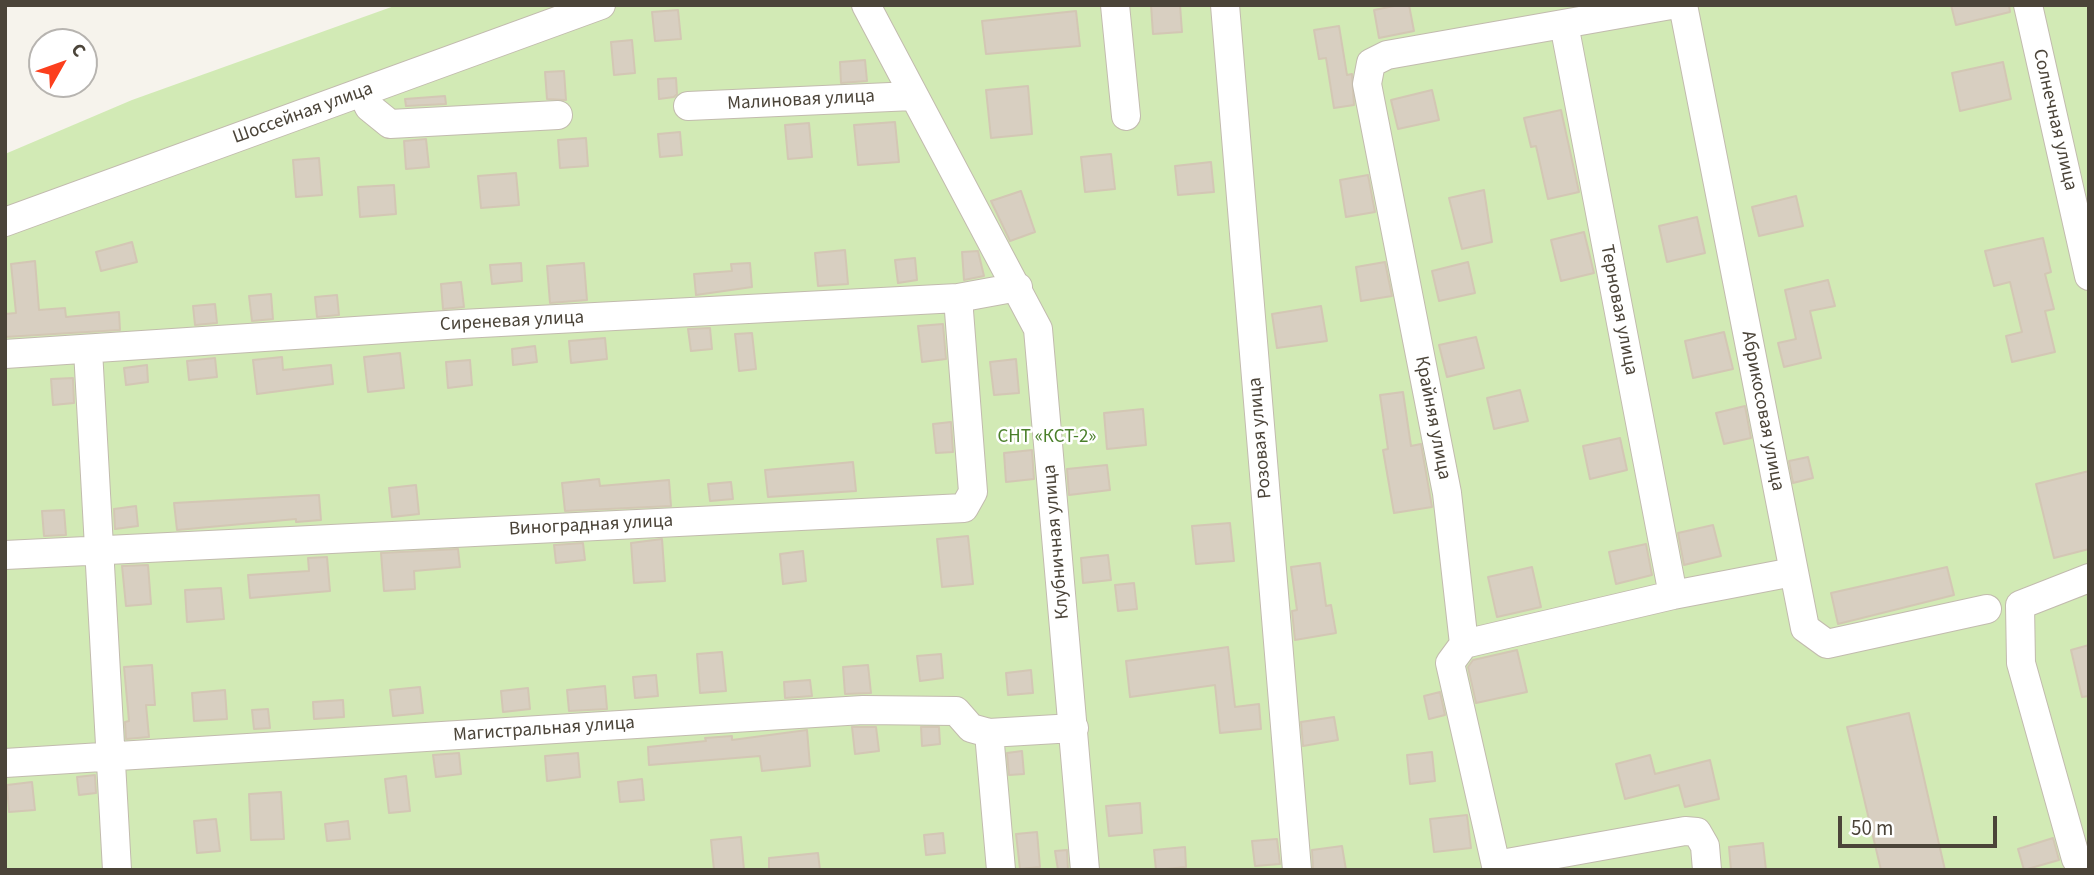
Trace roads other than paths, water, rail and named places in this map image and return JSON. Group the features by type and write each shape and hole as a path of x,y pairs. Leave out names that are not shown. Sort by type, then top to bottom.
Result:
{"street":[{"name":"Шоссейная улица","path":"5,222 601,5"},
{"name":"Клубничная улица","path":"866,5 1038,329 1085,870"},
{"path":"1115,5 1126,116"},
{"name":"Розовая улица","path":"1225,5 1297,870"},
{"path":"1564,24 1671,5"},
{"name":"Абрикосовая улица","path":"1683,5 1805,628 1827,644 1987,610"},
{"name":"Солнечная улица","path":"2028,5 2089,276"},
{"name":"Крайняя улица","path":"1496,868 1450,663 1464,644 1447,493 1367,84 1371,63 1387,55 1564,24"},
{"name":"Терновая улица","path":"1564,24 1673,595"},
{"path":"362,93 369,107 390,124 558,115"},
{"name":"Малиновая улица","path":"688,106 913,96"},
{"name":"Сиреневая улица","path":"5,354 462,324 958,298 1018,287"},
{"name":"Виноградная улица","path":"5,555 964,508 973,492 958,298"},
{"path":"88,350 117,870"},
{"path":"1464,644 1673,595 1793,572"},
{"path":"2076,859 2021,663 2020,605 2089,578"},
{"name":"Магистральная улица","path":"5,763 863,710 956,711 971,728 989,733"},
{"path":"1001,870 989,733 1074,728"},
{"path":"1496,868 1685,831 1698,832 1705,846 1707,870"}],"park label":[{"name":"СНТ «КСТ-2»","path":"1047,438"}]}
